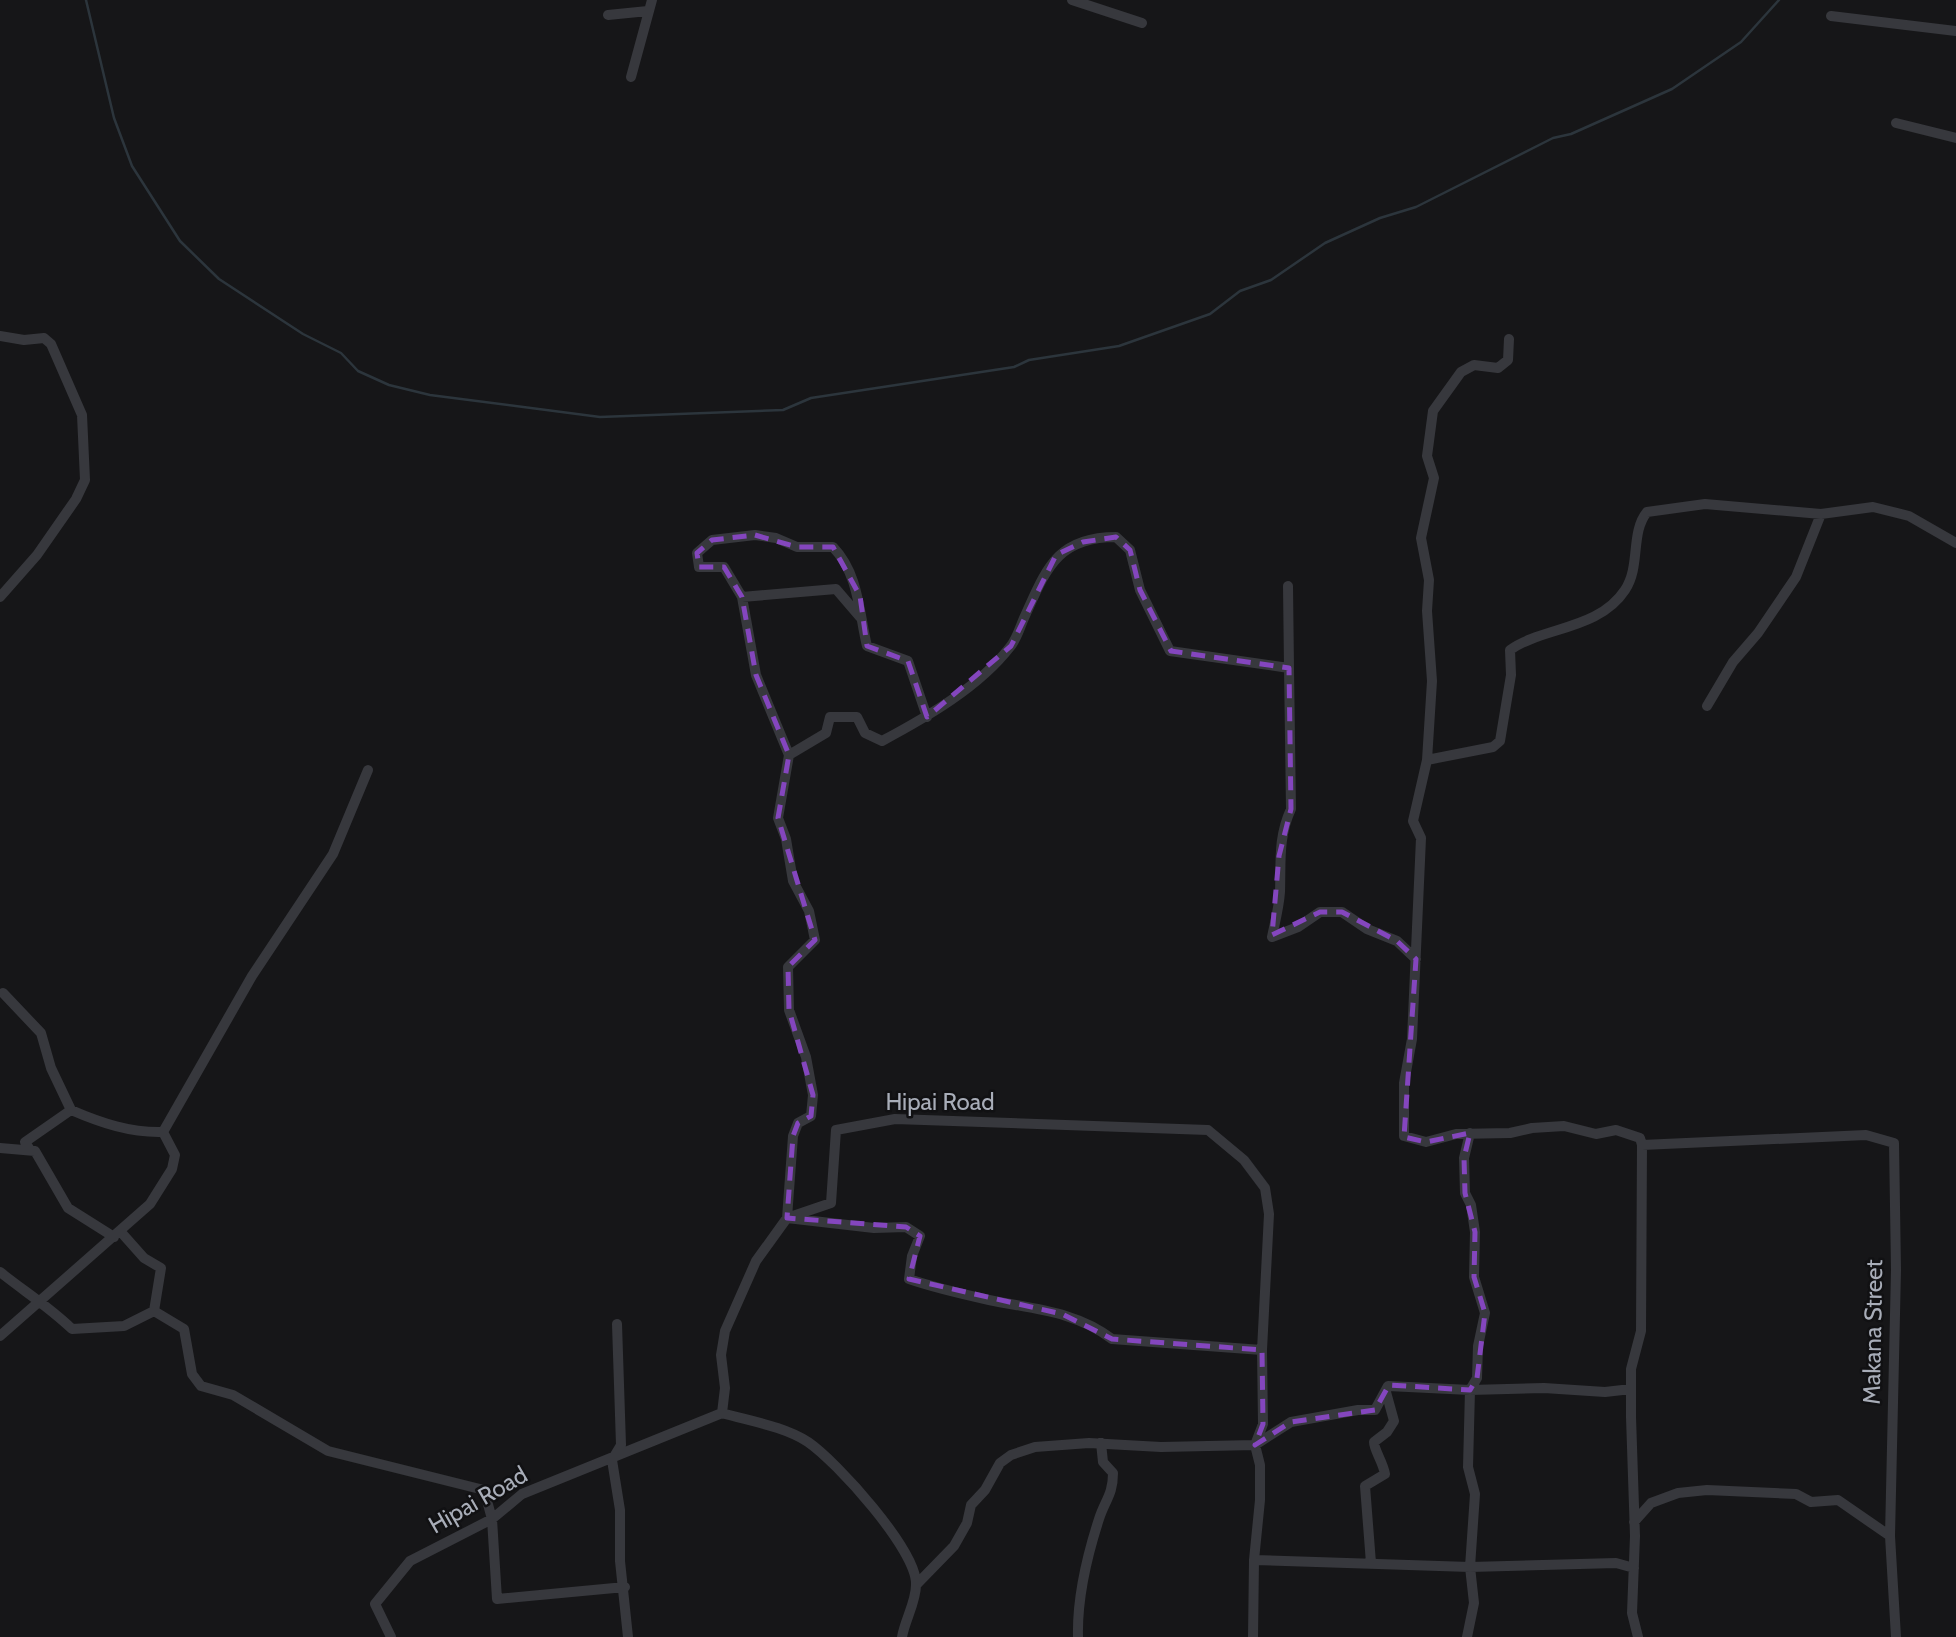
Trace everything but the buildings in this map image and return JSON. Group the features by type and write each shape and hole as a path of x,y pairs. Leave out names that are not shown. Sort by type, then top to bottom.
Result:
{"street":[{"path":"1072,0 1142,23"},
{"path":"608,15 650,6 631,77"},
{"path":"1830,16 1956,31"},
{"path":"1896,123 1956,138"},
{"path":"0,336 24,340 44,338 51,344 82,415 85,480 76,499 37,555 0,597"},
{"path":"1509,339 1508,360 1498,368 1474,365 1461,372 1433,411 1427,456 1434,478 1421,538 1429,580 1427,611 1432,681 1427,760 1413,821 1421,838 1412,1039 1404,1083 1404,1136 1426,1142 1471,1133 1510,1133 1532,1128 1564,1126 1596,1134 1622,1131 1640,1138 1641,1331 1631,1369 1634,1522 1632,1613 1638,1637"},
{"path":"1427,760 1493,747 1500,741 1509,701 1510,650 1579,625 1625,590 1637,551 1639,522 1647,512 1705,504 1779,508 1821,514 1873,507 1909,516 1956,543"},
{"path":"1707,706 1733,663 1758,633 1796,577 1821,514"},
{"path":"917,1584 899,1543 872,1505 808,1442 769,1426 722,1413 725,1388 721,1354 725,1331 756,1261 787,1218 793,1136 797,1123 811,1116 813,1095 806,1057 789,1010 788,967 815,940 809,911 793,881 786,839 778,818 789,755 756,675 742,597 724,567 699,567 697,553 712,540 755,535 776,538 797,547 833,547 841,555 860,596 860,617 867,646 908,661 927,717"},
{"path":"789,755 826,733 830,717 857,717 865,733 882,741 927,717 961,692 1011,646 1056,555 1099,537 1116,537 1130,550 1140,590 1170,651 1289,668"},
{"path":"1288,586 1291,809 1284,825 1279,856 1279,904 1272,937 1298,927 1320,912 1342,912 1367,929 1397,941 1416,959"},
{"path":"742,597 836,589 860,617"},
{"path":"163,1132 252,975 333,854 368,770"},
{"path":"3,993 41,1033 51,1068 71,1110 97,1121 144,1133 163,1132"},
{"path":"30,1150 25,1142 71,1110"},
{"name":"Hipai Road","path":"787,1218 831,1203 836,1130 895,1119 1208,1130 1244,1160 1265,1188 1269,1214 1262,1350 1263,1424 1255,1445 1260,1465 1260,1500 1254,1560 1253,1637"},
{"path":"0,1336 150,1204 172,1169 175,1155 163,1132"},
{"path":"1467,1637 1474,1603 1470,1567 1475,1494 1468,1467 1470,1390 1477,1378 1478,1346 1485,1313 1474,1277 1475,1232 1465,1193 1464,1158 1471,1133"},
{"name":"Makana Street","path":"1642,1145 1866,1135 1894,1143 1896,1270 1890,1536 1896,1637"},
{"path":"0,1148 35,1150 68,1208 117,1234 144,1258 161,1268 154,1311"},
{"path":"787,1218 874,1228 906,1227 920,1236 912,1256 909,1279 989,1300 1062,1314 1096,1327 1112,1339 1262,1350"},
{"path":"0,1272 26,1294 41,1300 72,1329 124,1326 154,1311"},
{"path":"154,1311 184,1329 191,1374 201,1386 233,1395 328,1451 484,1490 489,1498 492,1519 497,1599 625,1587"},
{"path":"617,1324 621,1445 612,1460 620,1510 620,1561 625,1587 628,1637"},
{"path":"902,1637 917,1584 954,1546 967,1523 971,1506 985,1490 1000,1463 1011,1455 1035,1447 1101,1443 1161,1447 1255,1445 1291,1422 1358,1410 1375,1410 1388,1386 1393,1385 1470,1390 1631,1390"},
{"path":"1371,1563 1365,1486 1385,1474 1383,1461 1374,1447 1374,1442 1394,1422 1386,1392"},
{"name":"Hipai Road","path":"391,1637 375,1605 411,1561 492,1519 522,1494 612,1460 722,1413"},
{"path":"1078,1637 1078,1609 1093,1544 1100,1516 1113,1490 1113,1474 1102,1462 1101,1443"},
{"path":"1634,1522 1651,1503 1665,1497 1707,1490 1747,1490 1796,1494 1811,1503 1838,1500 1890,1536"},
{"path":"1254,1560 1470,1567 1616,1563 1634,1568"}],"highlighted area":[{"path":"755,535 797,547 833,547 860,596 867,646 908,661 927,717 1011,646 1056,555 1083,542 1116,537 1130,550 1140,590 1171,651 1289,668 1291,809 1279,856 1272,935 1320,912 1342,912 1397,941 1416,959 1404,1137 1426,1142 1470,1133 1464,1158 1465,1193 1475,1232 1474,1277 1485,1313 1477,1378 1470,1390 1389,1385 1375,1410 1291,1422 1255,1445 1263,1424 1262,1350 1112,1339 1062,1314 909,1279 920,1236 906,1227 787,1218 793,1136 798,1123 811,1116 813,1095 789,1010 788,967 815,940 778,818 789,755 756,675 742,597 724,567 699,567 697,553 712,540"}],"waterway":[{"path":"86,0 114,118 132,166 180,241 219,279 303,334 341,353 358,371 389,385 430,395 600,417 783,410 811,398 1014,367 1029,360 1119,346 1210,314 1240,291 1271,280 1325,243 1380,218 1416,207 1553,138 1571,134 1672,89 1741,42 1779,0"}]}
